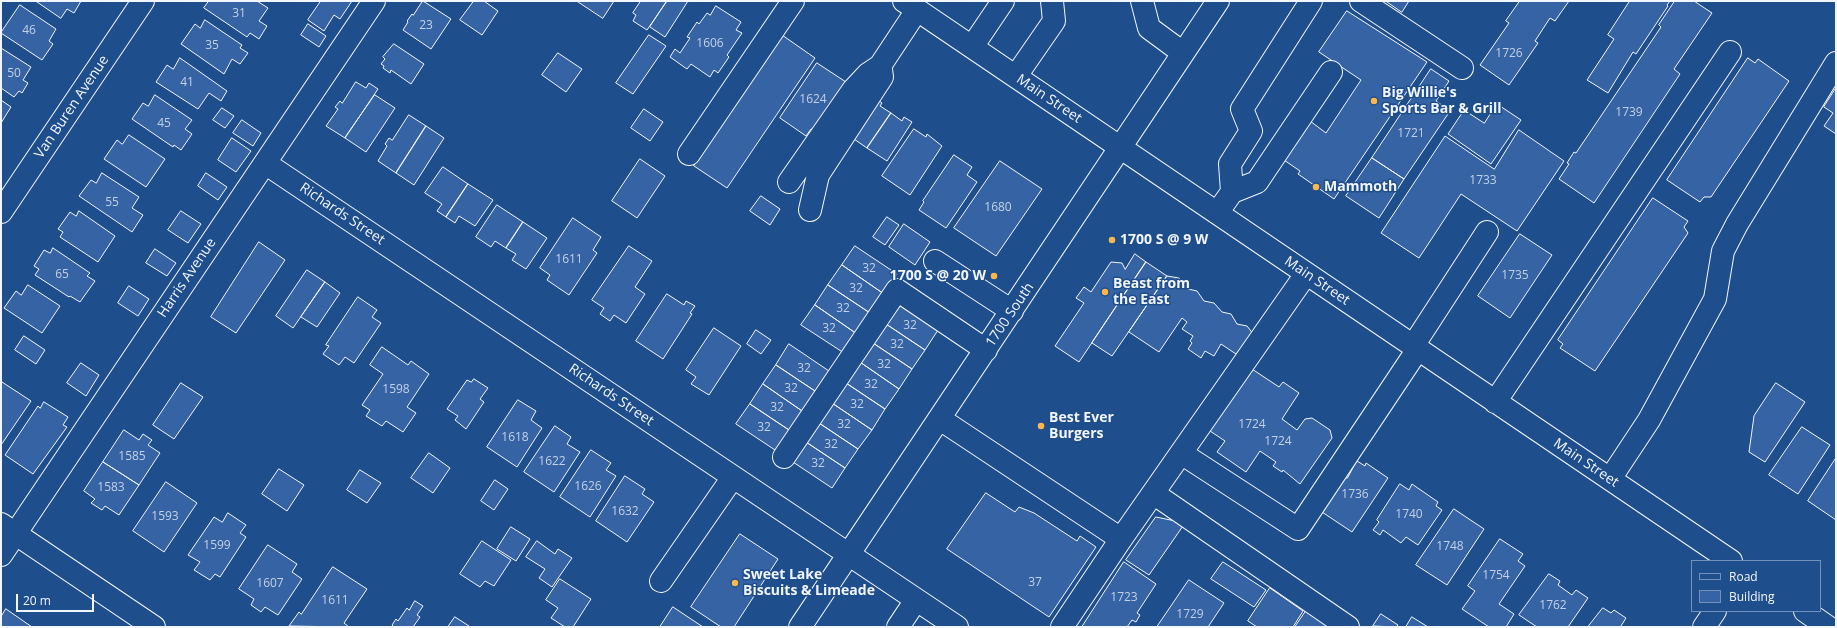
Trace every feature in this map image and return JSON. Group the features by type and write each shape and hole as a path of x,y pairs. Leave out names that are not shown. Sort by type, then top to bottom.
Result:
{"street":[{"name":"Van Buren Avenue","path":"1,212 143,1"},
{"name":"Harris Avenue","path":"1,555 8,529 265,163 374,1"},
{"path":"689,154 793,1"},
{"path":"972,47 1003,1"},
{"path":"1016,76 1054,21 1052,1"},
{"path":"1142,1 1149,28 1183,53"},
{"name":"1700 South","path":"800,627 1218,1"},
{"path":"1279,148 1251,130 1242,109 1311,1"},
{"path":"1361,1 1462,68"},
{"path":"789,182 853,90 868,74 880,66 910,5"},
{"name":"Main Street","path":"910,5 1730,560"},
{"path":"1495,402 1730,52"},
{"path":"1610,479 1649,420 1715,299 1723,251 1737,224 1836,63"},
{"path":"810,210 818,175 882,77 880,66"},
{"path":"1217,213 1232,192 1257,182 1331,72"},
{"path":"1232,192 1230,164 1251,130"},
{"name":"Richards Street","path":"265,163 954,626"},
{"path":"1181,453 1298,529 1416,348 1488,232"},
{"path":"935,261 1012,311"},
{"path":"1062,627 1121,539 1306,274"},
{"path":"784,457 897,290 986,350"},
{"path":"940,419 1121,539"},
{"path":"661,582 733,477"},
{"path":"1153,493 1348,627"},
{"path":"8,529 154,627"},
{"path":"898,627 916,600"},
{"path":"1704,627 1714,612"},
{"path":"1806,612 1828,627"}],"building":[{"path":"36,1 81,1 74,13 67,9 61,18"},
{"path":"209,1 257,1 268,8 259,21 267,26 259,39 250,33 247,37 204,8"},
{"path":"321,1 352,1 340,19 334,15 324,31 308,20"},
{"path":"423,1 451,19 431,49 403,30 408,22 407,21"},
{"path":"474,1 484,1 498,11 482,35 460,20"},
{"path":"577,1 614,1 603,18"},
{"path":"641,1 667,1 647,30 633,21 636,15 633,13"},
{"path":"667,1 688,1 665,37 650,27"},
{"path":"1386,1 1409,1 1402,12"},
{"path":"1520,1 1569,1 1555,21 1550,18 1535,41 1538,43 1509,85 1480,65 1509,23 1506,21"},
{"path":"1630,1 1670,1 1636,54 1633,52 1608,93 1587,80 1614,39 1608,35"},
{"path":"1675,1 1694,1 1712,13 1674,69 1680,74 1594,203 1559,179 1569,164 1567,163 1574,152 1576,153 1661,27 1659,25"},
{"path":"20,5 56,29 49,41 53,44 42,60 1,33"},
{"path":"716,6 741,22 736,30 742,33 727,55 729,57 718,73 714,70 710,77 691,64 687,69 670,57 675,49 680,53 690,38 687,37 697,22 699,24 707,13 710,15"},
{"name":"Big Willie's Sports Bar & Grill","path":"1347,11 1427,62 1334,199 1298,174 1300,171 1284,160 1310,121 1326,133 1361,80 1319,52"},
{"path":"205,20 242,45 240,48 248,53 240,64 232,59 224,74 181,44 195,24 200,28"},
{"path":"308,24 326,36 319,47 301,35"},
{"path":"649,35 666,46 633,94 616,83"},
{"path":"782,35 815,58 727,188 694,166"},
{"path":"394,44 424,64 411,84 391,70 390,73 383,68 384,66 381,64 385,59 383,57"},
{"path":"1,48 31,67 23,80 28,83 22,93 19,91 14,97 1,88"},
{"path":"558,53 582,69 566,92 542,75"},
{"path":"180,58 227,91 221,101 209,93 198,109 156,82 167,65 173,69"},
{"path":"1748,58 1755,63 1758,59 1789,81 1711,197 1704,197 1700,202 1667,180"},
{"path":"817,63 846,82 814,130 811,129 806,136 780,118"},
{"path":"1431,69 1449,81 1436,101 1450,111 1404,179 1372,158"},
{"path":"356,82 366,88 369,83 378,89 345,138 326,126 338,109 335,107 340,101 342,103"},
{"path":"1836,88 1836,134 1824,126 1833,113 1824,107"},
{"path":"155,95 192,120 185,129 192,134 181,150 174,145 173,147 132,119 143,103 148,106"},
{"path":"375,95 395,108 366,152 345,138"},
{"path":"875,98 882,103 880,106 891,113 867,148 848,135"},
{"path":"1,100 11,107 1,123"},
{"path":"1497,104 1521,120 1491,164 1448,134 1464,110 1484,123"},
{"path":"222,108 234,116 225,128 213,120"},
{"path":"644,109 663,122 650,141 631,128"},
{"path":"891,113 902,121 904,117 912,122 887,161 867,148"},
{"path":"409,115 426,126 396,173 378,161 387,146 385,144 389,138 392,140"},
{"path":"242,120 261,133 253,146 233,133"},
{"path":"426,126 444,138 414,185 396,173"},
{"path":"914,129 926,137 927,134 942,146 910,195 882,176"},
{"path":"1519,130 1564,161 1517,231 1461,194 1419,258 1381,233 1445,136 1494,169"},
{"path":"129,135 165,159 146,187 104,159 117,140 122,144"},
{"path":"232,138 251,151 236,172 218,160"},
{"path":"954,155 972,167 967,175 977,182 946,228 919,210 924,202 923,201"},
{"path":"1372,158 1404,179 1379,218 1346,196"},
{"path":"640,159 665,176 637,218 612,201"},
{"path":"1000,161 1042,189 996,256 954,228"},
{"path":"443,167 468,184 446,217 437,211 442,204 425,193"},
{"path":"102,173 139,197 132,208 143,215 132,232 79,196 91,180 96,183"},
{"path":"206,173 227,187 218,200 198,186"},
{"path":"468,184 493,200 475,226 459,216 455,223 446,217"},
{"path":"761,196 780,209 770,225 750,211"},
{"path":"1653,198 1688,221 1684,227 1688,233 1595,371 1560,348 1563,344 1558,340"},
{"path":"497,205 523,222 506,248 495,241 491,247 476,237"},
{"path":"79,211 115,236 98,262 60,237 63,232 58,229 70,212 76,216"},
{"path":"181,211 201,224 188,243 168,230"},
{"path":"887,217 899,225 885,245 873,237"},
{"path":"573,218 601,237 593,250 597,253 569,295 547,280 550,275 540,268"},
{"path":"523,222 547,238 526,269 512,260 516,254 506,248"},
{"path":"904,224 930,242 915,265 889,247"},
{"path":"1520,234 1552,255 1510,318 1478,296"},
{"path":"259,242 285,260 236,333 211,317"},
{"path":"629,246 652,261 635,287 645,294 626,323 614,315 610,321 600,314 604,308 592,300"},
{"path":"855,246 897,274 884,294 842,265"},
{"path":"53,248 90,273 87,276 95,281 80,302 70,296 69,297 35,275 39,269 34,266 44,250 50,253"},
{"path":"155,249 176,263 167,276 146,263"},
{"path":"1135,254 1146,262 1079,362 1055,346 1084,303 1076,298 1084,287 1091,292 1111,262 1122,263 1125,269"},
{"path":"1146,262 1167,276 1112,356 1092,343"},
{"path":"842,265 884,294 870,313 828,285"},
{"path":"307,270 325,282 293,328 276,316"},
{"path":"1167,276 1179,278 1188,289 1197,291 1204,301 1214,303 1222,312 1231,314 1237,324 1247,326 1254,335 1239,356 1221,344 1214,356 1205,351 1201,358 1188,349 1192,343 1190,341 1193,336 1182,329 1187,322 1182,318 1159,352 1129,332"},
{"path":"325,282 340,293 317,327 301,317"},
{"path":"28,285 60,306 42,333 4,308 16,291 21,295"},
{"path":"828,285 870,313 857,334 815,305"},
{"path":"129,286 149,299 138,316 118,303"},
{"path":"667,294 684,305 686,301 695,306 690,313 692,314 663,359 636,341"},
{"path":"358,297 377,310 372,317 381,323 354,363 345,357 339,365 323,354 329,346 326,345"},
{"path":"896,303 938,330 925,350 883,322"},
{"path":"815,305 857,334 844,353 801,325"},
{"path":"883,322 925,350 912,369 870,341"},
{"path":"714,328 741,346 709,395 691,384 696,377 686,370"},
{"path":"756,330 771,340 761,354 747,344"},
{"path":"24,336 45,350 36,364 15,350"},
{"path":"870,341 912,369 899,389 857,360"},
{"path":"789,344 832,373 818,393 776,365"},
{"path":"382,347 408,365 411,361 429,374 407,407 416,413 403,432 386,421 382,426 366,416 370,410 362,405 383,374 370,365"},
{"path":"857,360 899,389 885,409 843,381"},
{"path":"81,363 99,375 86,396 67,383"},
{"path":"776,365 818,393 805,413 763,384"},
{"path":"1252,369 1279,387 1283,382 1299,393 1282,419 1297,430 1305,419 1312,418 1330,430 1332,438 1300,484 1283,470 1282,472 1273,466 1276,462 1260,451 1246,472 1217,452 1225,441 1210,431"},
{"path":"474,379 488,388 480,399 484,402 466,429 455,420 458,416 447,409 467,380 471,382"},
{"path":"843,381 885,409 872,430 829,401"},
{"path":"2,382 31,401 1,445 1,383"},
{"path":"181,383 203,397 174,439 153,425"},
{"path":"1776,383 1805,402 1765,462 1749,452 1754,416"},
{"path":"763,384 805,413 792,432 750,404"},
{"path":"518,400 536,411 531,420 542,428 517,467 487,447"},
{"path":"829,401 872,430 858,449 816,421"},
{"path":"44,402 68,417 63,425 67,427 33,474 5,455 38,406 40,408"},
{"path":"750,404 792,432 778,452 736,424"},
{"path":"816,421 858,449 845,468 803,440"},
{"path":"555,426 571,437 567,444 580,452 554,492 524,472"},
{"path":"1802,427 1830,445 1798,494 1769,475"},
{"path":"124,430 139,440 143,434 152,440 148,445 160,453 139,485 103,462"},
{"path":"803,440 845,468 832,488 790,460"},
{"path":"591,450 611,463 606,470 616,476 590,517 560,497"},
{"path":"429,453 450,468 433,493 411,478"},
{"path":"1836,458 1836,520 1808,501"},
{"path":"1357,461 1365,466 1366,463 1388,478 1352,532 1322,512 1344,477 1347,478"},
{"path":"103,462 139,485 119,515 105,506 102,510 91,503 95,499 84,491"},
{"path":"279,469 304,485 287,511 262,494"},
{"path":"360,470 381,483 367,503 347,490"},
{"path":"625,476 645,489 642,494 654,502 627,542 596,521"},
{"path":"495,480 508,489 494,510 481,501"},
{"path":"166,482 197,503 164,552 133,531"},
{"path":"1400,484 1409,490 1412,484 1438,502 1436,506 1442,510 1418,545 1406,537 1401,543 1383,530 1380,535 1373,530 1379,522 1377,520"},
{"path":"986,493 1015,512 1019,507 1034,513 1077,541 1080,536 1096,547 1049,617 947,549"},
{"path":"1454,509 1484,529 1447,585 1416,565"},
{"path":"228,513 246,525 240,533 246,537 220,577 215,574 210,580 194,570 200,562 188,555 214,517 222,522"},
{"path":"1156,517 1185,523 1149,575 1126,560"},
{"path":"511,527 530,539 516,561 497,549"},
{"name":"Sweet Lake Biscuits & Limeade","path":"740,534 778,559 734,627 721,627 691,607"},
{"path":"1500,539 1523,554 1518,561 1525,566 1499,604 1514,614 1506,627 1489,627 1462,609 1475,591 1468,586"},
{"path":"482,541 511,560 494,586 485,581 480,587 460,574"},
{"path":"537,541 555,554 558,549 572,558 552,587 539,578 545,569 526,557"},
{"path":"268,545 297,564 292,572 302,579 278,615 265,607 261,612 251,605 254,599 239,589"},
{"path":"1124,562 1156,584 1137,613 1140,615 1136,622 1132,620 1127,627 1082,627"},
{"path":"1223,562 1266,590 1254,607 1211,579"},
{"path":"333,567 367,589 344,623 349,627 289,626 299,612 301,614"},
{"path":"1549,574 1560,581 1558,585 1572,595 1576,590 1588,598 1568,627 1537,627 1519,615"},
{"path":"560,579 591,599 573,627 565,627 551,618 558,608 546,600"},
{"path":"1189,580 1224,603 1208,627 1157,627"},
{"path":"1270,588 1303,611 1293,627 1257,627 1248,621"},
{"path":"415,601 423,606 417,615 420,617 413,627 394,627 392,625 396,619 398,621 407,608 409,610"},
{"path":"673,607 703,627 660,627"},
{"path":"1603,608 1611,613 1614,610 1626,618 1621,626 1623,627 1588,627"},
{"path":"6,609 32,627 1,627 1,617"},
{"path":"1306,611 1330,627 1295,627"},
{"path":"1381,614 1398,625 1396,627 1373,626"},
{"path":"455,617 469,626 469,627 448,627"},
{"path":"1412,617 1428,627 1406,627"}],"place":[{"name":"Big Willie's Sports Bar & Grill","path":"1374,101"},
{"name":"Mammoth","path":"1316,187"},
{"name":"1700 S @ 9 W","path":"1112,240"},
{"name":"1700 S @ 20 W","path":"994,276"},
{"name":"Beast from the East","path":"1105,292"},
{"name":"Best Ever Burgers","path":"1041,426"},
{"name":"Sweet Lake Biscuits & Limeade","path":"735,583"}]}
